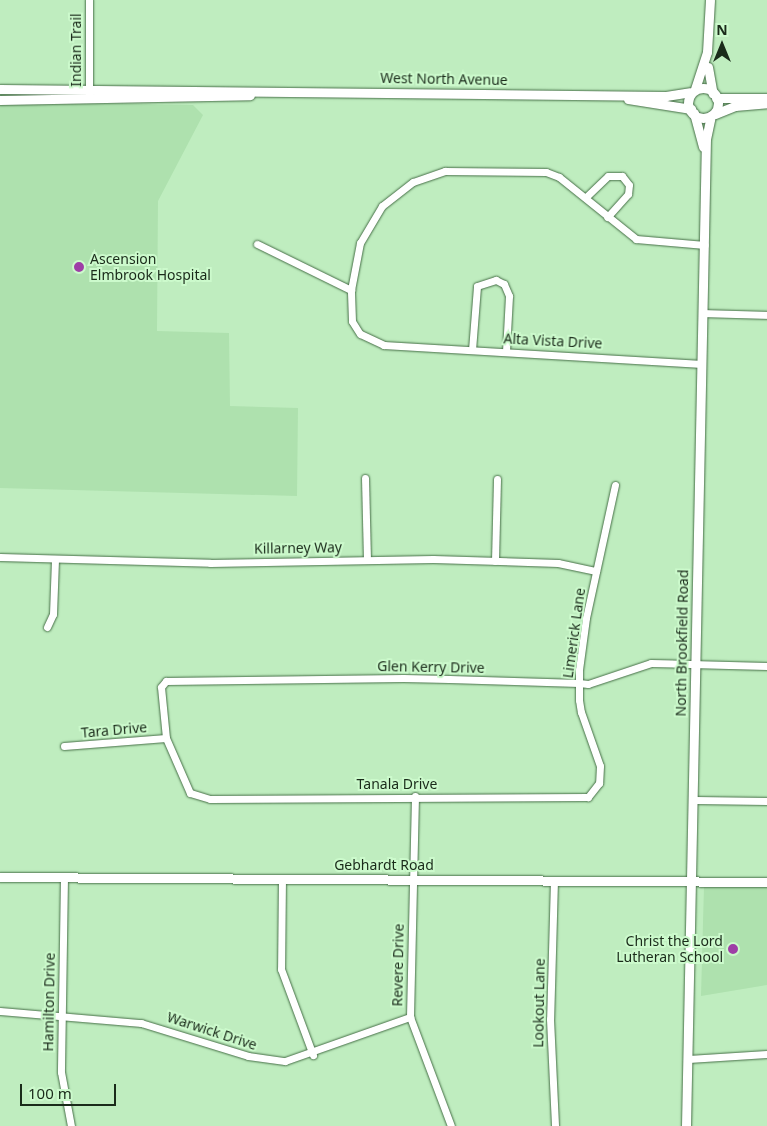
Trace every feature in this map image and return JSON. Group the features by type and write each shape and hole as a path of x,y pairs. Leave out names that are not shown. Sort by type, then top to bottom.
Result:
{"street":[{"name":"Indian Trail","path":"89,0 89,100"},
{"path":"710,0 707,52 715,96"},
{"path":"707,52 693,91 715,96 767,98"},
{"name":"West North Avenue","path":"0,89 666,96 693,91"},
{"name":"West North Avenue","path":"0,100 89,100 293,91"},
{"name":"North Brookfield Road","path":"693,91 692,111 707,161"},
{"name":"West North Avenue","path":"595,94 713,115"},
{"name":"North Brookfield Road","path":"686,1126 707,161 715,96"},
{"path":"713,115 767,103"},
{"name":"Alta Vista Drive","path":"702,364 401,346 370,342 360,334 352,321 350,290 360,243 369,224 397,192 427,176 466,169 546,172 586,197 607,217 641,241 705,245"},
{"path":"586,197 608,176 622,176 629,185 628,194 607,217"},
{"path":"257,244 350,290"},
{"path":"472,350 477,286 496,280 504,284 509,296 506,351"},
{"path":"704,313 767,315"},
{"path":"365,478 367,559"},
{"path":"495,561 497,479"},
{"name":"Limerick Lane","path":"599,783 598,758 583,720 579,683 596,571 616,485"},
{"name":"Killarney Way","path":"0,557 55,559 495,561 558,564 596,571"},
{"path":"47,627 53,614 55,559"},
{"name":"Glen Kerry Drive","path":"166,738 162,682 403,678 579,683 603,682 643,664 767,666"},
{"name":"Tara Drive","path":"64,746 166,738"},
{"name":"Tanala Drive","path":"166,738 190,793 210,799 415,796 576,800 594,793 599,783"},
{"name":"Revere Drive","path":"415,796 410,1017 451,1126"},
{"path":"693,800 767,802"},
{"name":"Gebhardt Road","path":"0,877 767,882"},
{"name":"Hamilton Drive","path":"64,877 60,1072 72,1126"},
{"path":"282,878 282,969 313,1055"},
{"name":"Lookout Lane","path":"554,880 550,1019 555,1126"},
{"name":"Warwick Drive","path":"0,1011 141,1023 260,1059 285,1061 313,1055 410,1017"},
{"path":"688,1059 767,1054"}],"shaded area":[{"name":"Ascension Elmbrook Hospital","path":"0,102 193,105 203,115 158,201 157,331 229,333 230,406 298,408 297,496 0,488"},
{"name":"Christ the Lord Lutheran School","path":"704,886 767,886 767,985 701,996"}],"place":[{"name":"Ascension Elmbrook Hospital","path":"79,267"},
{"name":"Christ the Lord Lutheran School","path":"733,949"}]}
